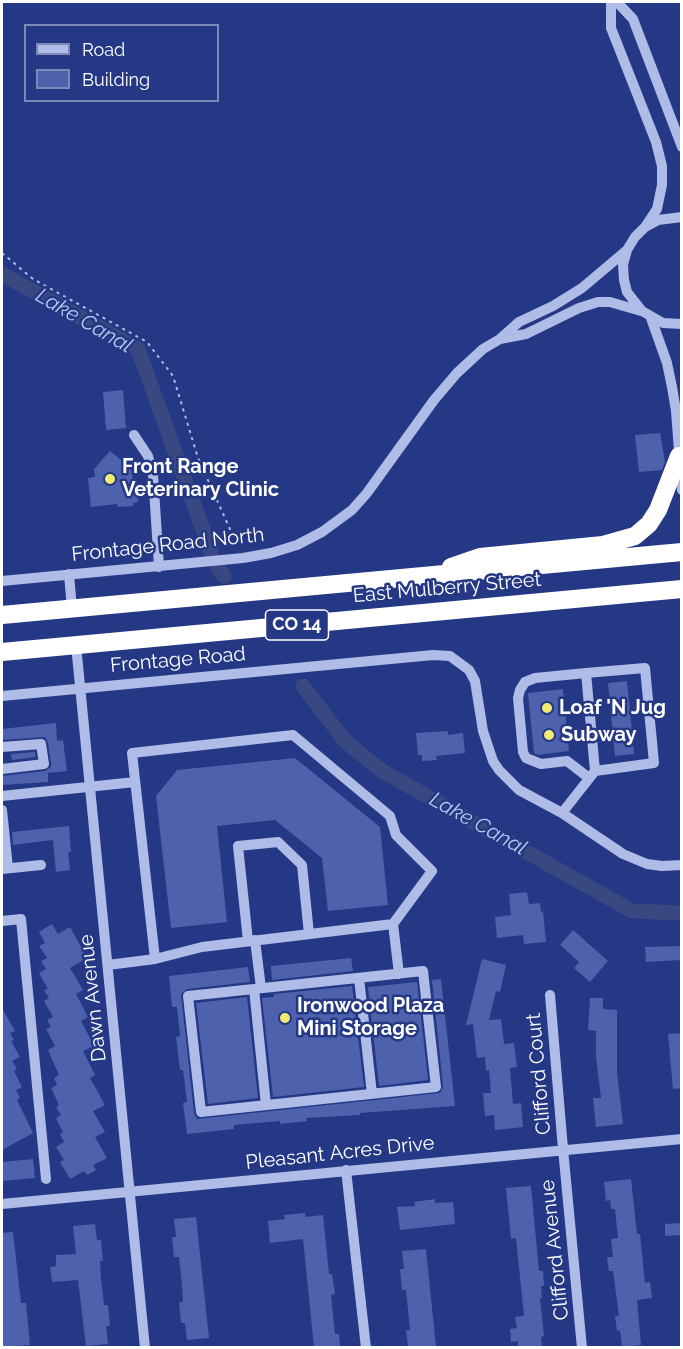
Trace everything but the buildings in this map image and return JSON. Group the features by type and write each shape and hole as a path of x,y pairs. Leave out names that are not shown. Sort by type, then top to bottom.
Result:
{"highway":[{"path":"421,577 480,557 603,545 634,536 648,524 658,510 679,456"},
{"name":"East Mulberry Street","path":"2,615 681,552"},
{"name":"East Mulberry Street","path":"2,652 681,589"}],"street":[{"name":"Frontage Road North","path":"2,581 243,558 297,545 322,532 352,510 367,493 434,400 457,373 483,349 500,339 519,322 554,306 582,288 627,250 634,237 645,227 657,209 662,185 662,166 656,142 611,28 611,2"},
{"path":"617,2 633,19 681,147"},
{"path":"645,227 658,220 681,217"},
{"path":"627,250 623,265 627,292 642,311 651,318 663,323 681,324"},
{"path":"500,339 526,334 579,308 598,302 610,302 642,311"},
{"path":"651,318 667,363 672,387 676,411 681,490"},
{"path":"134,435 148,456 153,474 159,567"},
{"path":"69,574 72,609"},
{"name":"Dawn Avenue","path":"76,645 146,1347"},
{"name":"Frontage Road","path":"2,696 433,655 450,656 469,670 475,681 483,731 493,760 499,770 519,790 562,813 623,854 647,864 681,865"},
{"path":"645,668 654,763 592,774 567,761 541,764 526,758 523,752 518,698 525,682 536,678 586,673 645,668"},
{"path":"562,813 592,774 586,673"},
{"path":"155,959 132,753 293,735 390,816 396,835 432,871 393,924 399,974"},
{"path":"2,747 41,744 44,764 2,769"},
{"path":"2,796 135,782"},
{"path":"2,810 5,869 41,865"},
{"path":"266,1105 257,989 238,846 278,842 302,865 309,934"},
{"path":"2,921 21,919 46,1179"},
{"path":"108,965 155,959 202,946 393,924"},
{"path":"423,971 436,1087 201,1112 188,996 359,978 423,971"},
{"path":"359,978 372,1094"},
{"name":"Clifford Court","path":"550,995 563,1149"},
{"name":"Pleasant Acres Drive","path":"2,1204 681,1138"},
{"name":"Clifford Avenue","path":"563,1149 582,1347"},
{"path":"346,1170 366,1347"}],"path":[{"path":"2,253 33,279 147,342 173,376 198,458 243,558"}],"waterway":[{"name":"Lake Canal","path":"2,274 138,349 211,552"},
{"name":"Lake Canal","path":"218,568 224,576"},
{"name":"Lake Canal","path":"303,686 345,741 382,771 632,911 682,913"}],"place":[{"name":"Front Range Veterinary Clinic","path":"110,479"},
{"name":"Loaf 'N Jug","path":"547,708"},
{"name":"Subway","path":"549,735"},
{"name":"Ironwood Plaza Mini Storage","path":"285,1018"}]}
